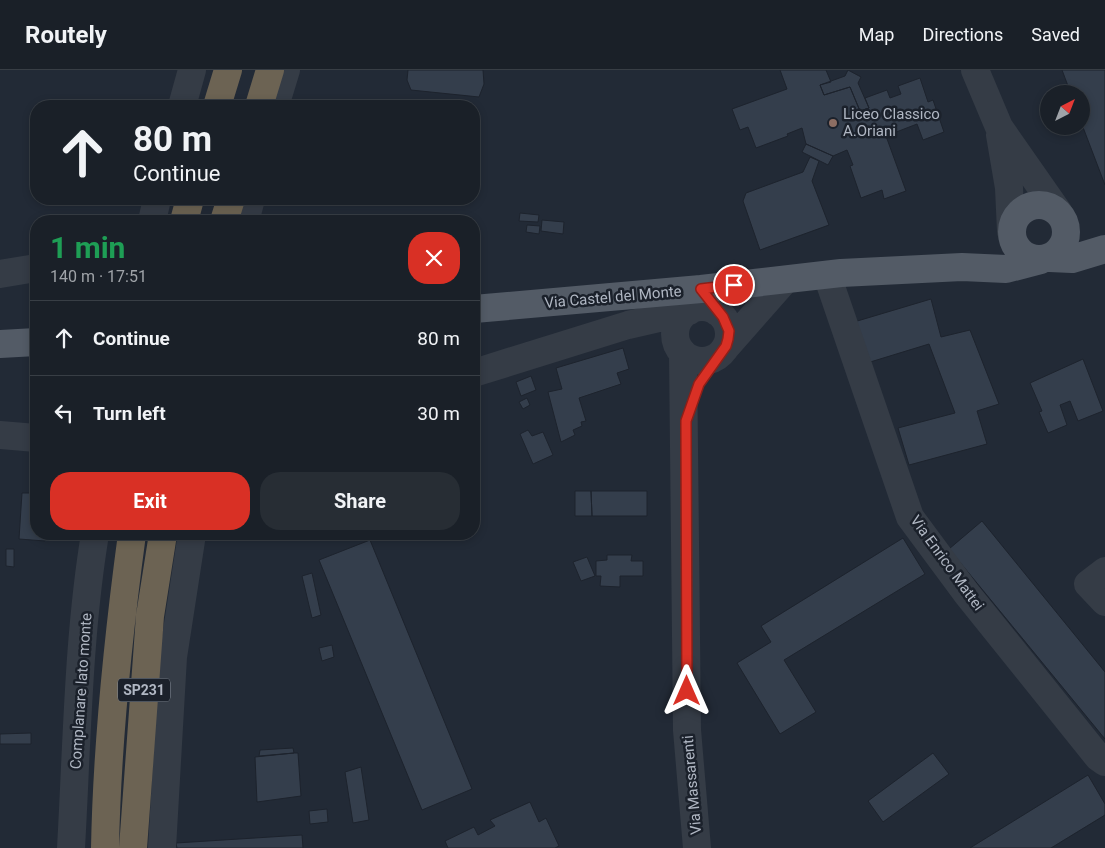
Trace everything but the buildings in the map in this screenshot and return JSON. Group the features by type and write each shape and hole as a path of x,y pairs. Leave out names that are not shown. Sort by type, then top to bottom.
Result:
{"highway":[{"path":"219,100 228,70"},
{"path":"260,100 270,70"},
{"name":"SP231","path":"106,848 107,772 122,612 131,540"},
{"name":"SP231","path":"132,848 150,616 162,540"}],"main road":[{"name":"Via Castel del Monte","path":"962,267 980,261 995,250 1011,231 1018,214 1026,208 1043,205 1089,240 1105,247"},
{"path":"1045,259 1063,246 1066,238 1062,219"},
{"name":"Via Castel del Monte","path":"1011,231 1012,240 1023,255 1045,259 1072,259 1105,247"},
{"name":"Via Castel del Monte","path":"480,308 521,305 695,300 785,280 827,275 962,267 1006,270 1045,259"},
{"path":"0,344 30,342"}],"street":[{"path":"278,100 286,70"},
{"path":"975,70 999,127 1062,219"},
{"path":"184,100 191,71"},
{"path":"999,127 1009,188 1011,231"},
{"path":"0,274 30,269"},
{"name":"Via Enrico Mattei","path":"827,275 910,517 967,594 1098,757 1105,762"},
{"path":"686,421 699,384 721,352 785,280"},
{"path":"480,371 628,325 695,300 723,317 729,331 721,352 699,361 684,353 676,339 676,330 683,316 695,300"},
{"name":"Via Massarenti","path":"684,353 687,730 697,848"},
{"path":"0,435 30,438"},
{"name":"Complanare lato monte","path":"70,848 90,562 94,540"},
{"path":"162,848 173,658 191,540"},
{"path":"1105,571 1088,584 1105,602"}],"place":[{"name":"Liceo Classico A.Oriani","path":"833,123"}],"route":[{"path":"687,691 686,421 699,384 726,346 729,331 723,317 717,312 701,289 734,285"}]}
